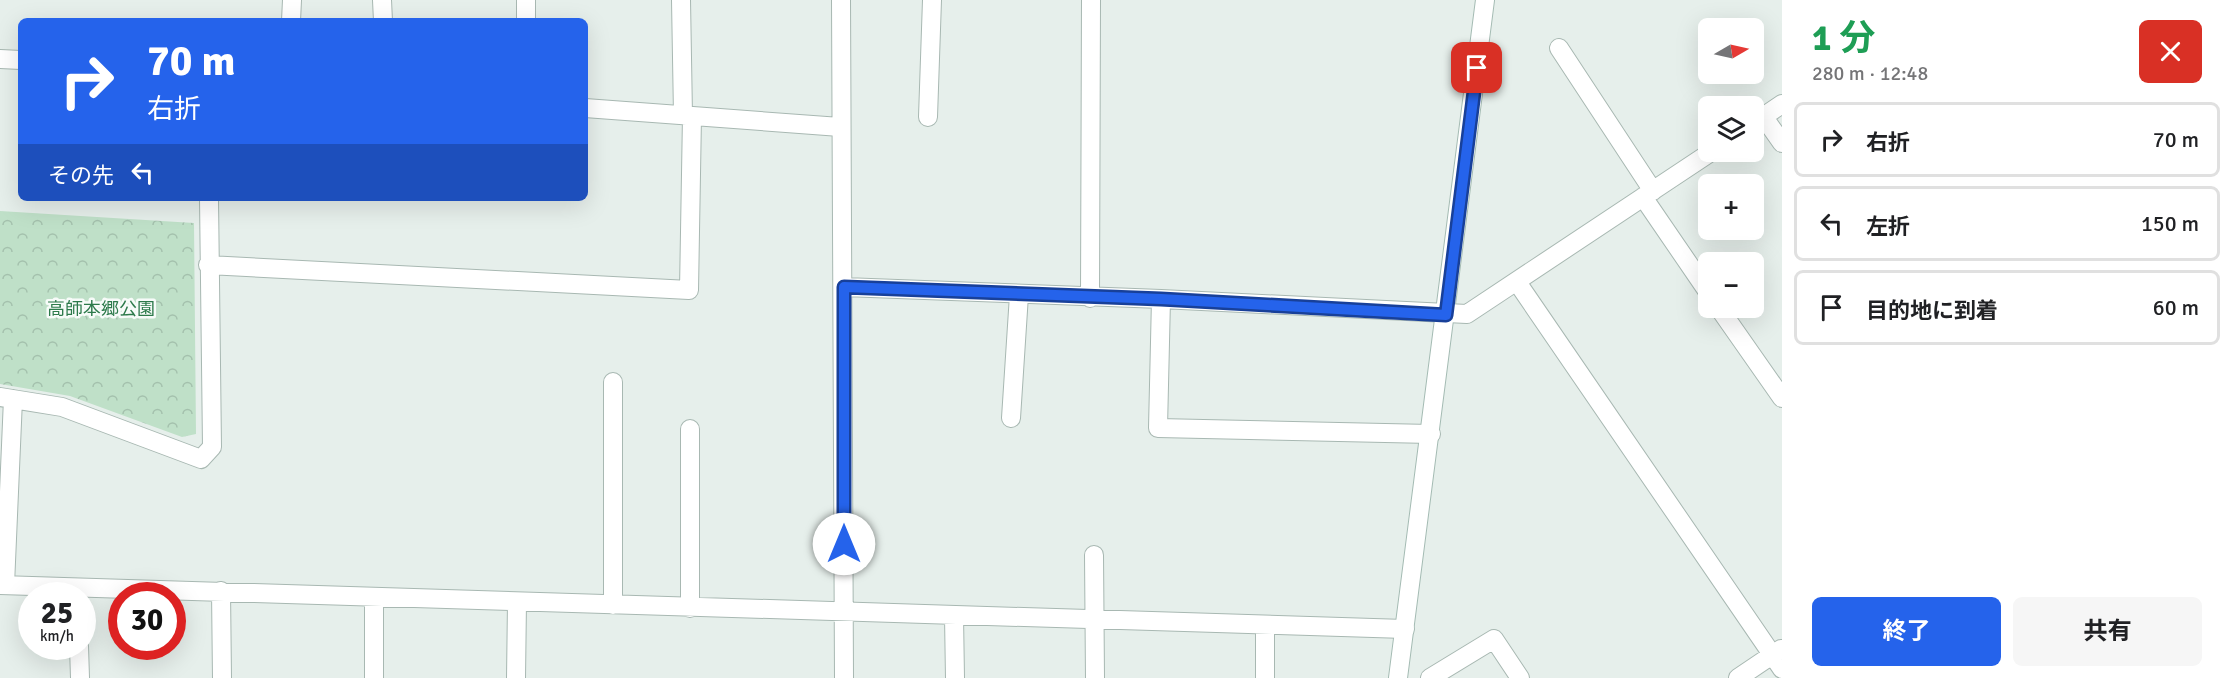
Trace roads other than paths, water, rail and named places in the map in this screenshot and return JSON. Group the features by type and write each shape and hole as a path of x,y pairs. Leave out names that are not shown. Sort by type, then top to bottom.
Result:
{"street":[{"path":"291,18 292,0"},
{"path":"382,0 383,18"},
{"path":"526,0 526,18"},
{"path":"208,265 689,290 687,116 681,0"},
{"path":"841,0 844,678"},
{"path":"928,117 932,0"},
{"path":"1090,298 1091,0"},
{"path":"1398,678 1485,0"},
{"path":"1559,48 1698,276"},
{"path":"0,59 18,60"},
{"path":"1764,116 1782,104"},
{"path":"588,108 840,127"},
{"path":"1764,126 1782,143"},
{"path":"844,287 1161,299 1446,315 1467,314 1698,161"},
{"path":"18,586 3,585 7,398 62,407 201,459 212,447 209,201"},
{"path":"1517,282 1779,657 1738,678"},
{"path":"1011,418 1019,295"},
{"path":"1161,299 1158,428 1431,434"},
{"path":"1726,318 1782,398"},
{"path":"613,382 613,605"},
{"path":"690,429 690,608"},
{"path":"1094,555 1095,678"},
{"path":"96,591 221,591 843,614 1405,629"},
{"path":"221,591 222,678"},
{"path":"374,597 374,678"},
{"path":"516,678 517,602"},
{"path":"954,616 955,678"},
{"path":"1265,625 1266,678"},
{"path":"1430,678 1494,639 1520,678"},
{"path":"80,660 80,678"}],"park label":[{"name":"高師本郷公園","path":"101,309"}]}
